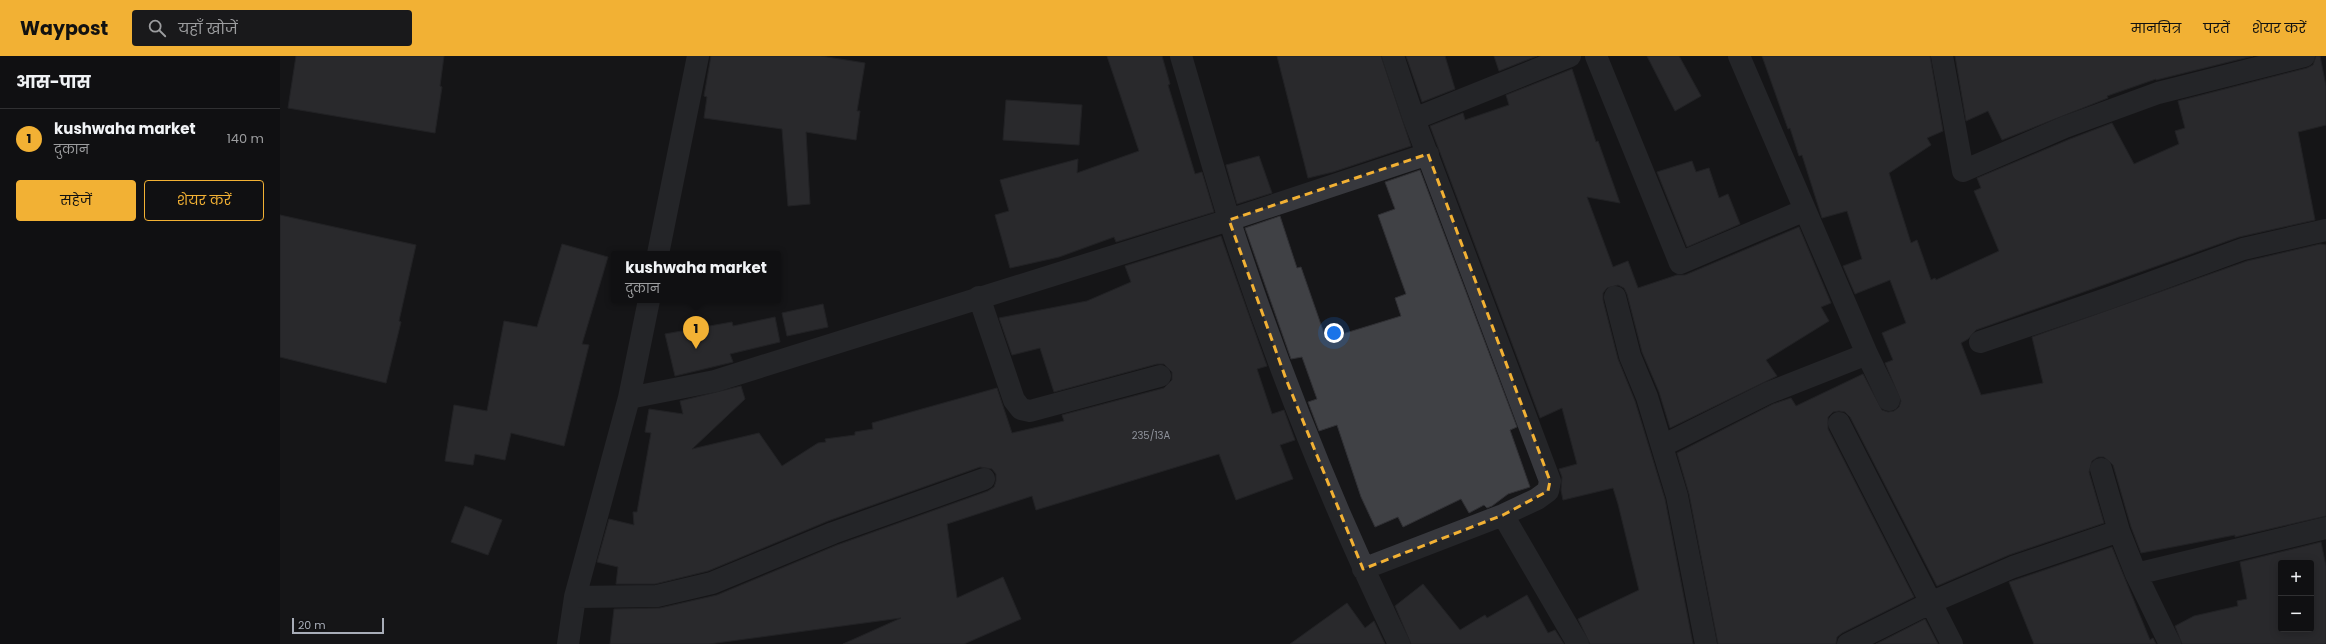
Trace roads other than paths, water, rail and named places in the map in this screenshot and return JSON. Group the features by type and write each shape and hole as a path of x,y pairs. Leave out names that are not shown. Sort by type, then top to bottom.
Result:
{"street":[{"path":"659,251 698,56"},
{"path":"1181,56 1230,220 1286,379 1363,570 1399,644"},
{"path":"1363,570 1503,515 1537,500 1548,491 1550,481 1414,119 1393,56"},
{"path":"1414,119 1570,56"},
{"path":"1596,56 1680,263 1805,210"},
{"path":"1739,56 1867,354 1890,400"},
{"path":"1942,56 1963,171 2065,127 2158,93 2304,56"},
{"path":"629,398 715,381 828,347 979,297 1230,220 1428,154"},
{"path":"1980,342 2109,298 2243,249 2326,230"},
{"path":"979,297 1014,400 1021,409 1030,411 1160,376"},
{"path":"1615,297 1630,356 1647,397 1677,496 1706,644"},
{"path":"568,644 575,597 629,398 648,303"},
{"path":"1662,446 1768,393 1867,354"},
{"path":"1839,423 1932,602 1952,644"},
{"path":"2101,469 2119,531 2136,574 2170,644"},
{"path":"575,597 657,596 712,583 833,533 984,479"},
{"path":"1503,515 1578,644"},
{"path":"2136,574 2326,528"},
{"path":"1848,644 1932,602 2013,566 2119,531"}],"place":[{"name":"kushwaha market","path":"696,349"}]}
